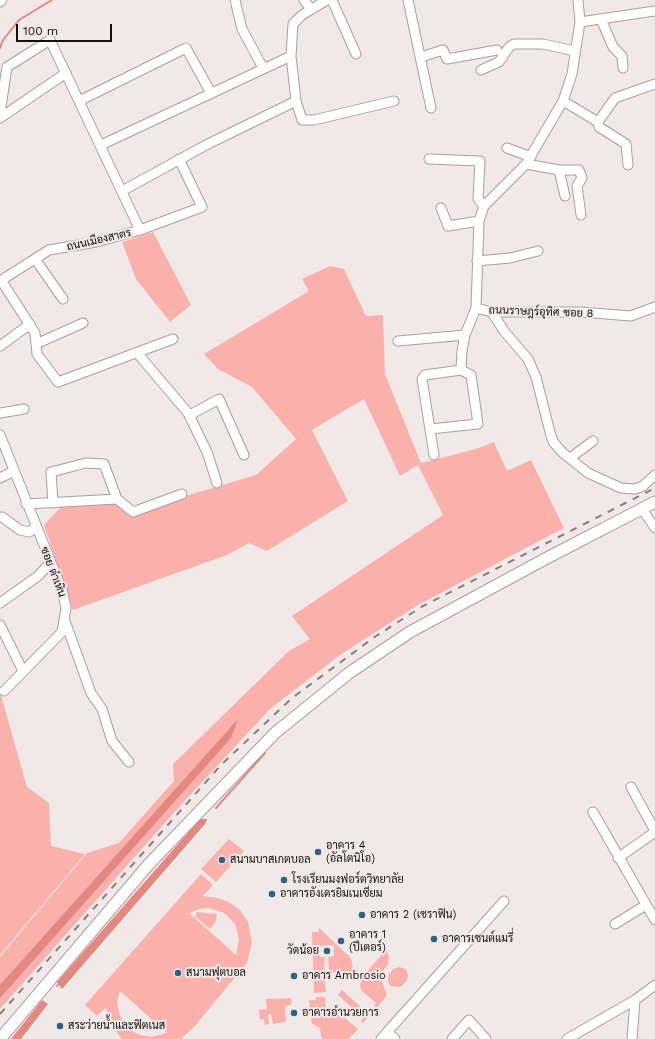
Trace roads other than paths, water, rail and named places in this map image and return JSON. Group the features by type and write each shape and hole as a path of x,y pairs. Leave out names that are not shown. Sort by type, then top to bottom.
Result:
{"main road":[{"path":"0,1039 149,864 275,733 349,673 410,632 655,502"}],"street":[{"path":"235,0 242,29 263,68"},
{"path":"304,0 311,9"},
{"path":"327,0 311,9 293,24 291,56 296,101 302,120 314,120 394,101"},
{"path":"332,0 356,54"},
{"path":"408,0 431,108"},
{"name":"ถนนราษฎร์อุทิศ ซอย 8","path":"578,0 580,22 572,74 563,101 529,160 484,206 479,221 476,308 492,312 581,312 631,316 655,307"},
{"path":"580,22 655,11"},
{"path":"601,19 613,46 622,56 623,68"},
{"path":"0,113 7,67 50,40 140,230"},
{"path":"482,70 499,62 509,47 514,44 543,44 575,51"},
{"path":"79,101 186,48 211,93"},
{"path":"420,57 443,50 447,59 497,50"},
{"path":"100,145 291,56"},
{"path":"0,118 66,73"},
{"path":"598,122 615,98 655,84"},
{"path":"122,191 179,159 296,101"},
{"path":"563,101 598,122 599,127 626,144 628,165"},
{"path":"506,148 529,160 559,170 577,170 580,172 582,180 577,186 581,215"},
{"name":"ถนนเมืองสาตร","path":"1,281 49,250 96,242 140,230 202,207 179,159"},
{"path":"429,159 480,161 478,198 484,206"},
{"path":"559,170 565,196"},
{"path":"441,208 448,226 479,221"},
{"path":"477,261 510,258 538,251"},
{"path":"34,259 63,299"},
{"path":"1,281 35,333 37,354 58,382 138,354 172,339"},
{"path":"461,370 465,335 476,308"},
{"path":"492,312 504,331 528,359 536,377 554,444 588,473 620,488 639,488 655,475"},
{"path":"36,344 83,322"},
{"path":"0,346 30,324"},
{"path":"398,341 465,335"},
{"path":"138,354 190,415 207,452 217,483"},
{"path":"430,429 478,424 471,375 461,370 426,375 422,379 434,455"},
{"path":"190,415 219,399 244,455"},
{"path":"0,412 24,409"},
{"name":"ซอย ต๋าเหิน","path":"0,436 26,504 62,590 66,608 62,632 4,691"},
{"path":"570,458 593,441"},
{"path":"53,504 51,472 86,463 104,464 117,499 133,512 182,494"},
{"path":"0,478 14,471"},
{"path":"26,504 53,504 117,499"},
{"path":"642,509 655,528"},
{"path":"2,517 20,530 29,532 36,527"},
{"path":"0,603 38,576 50,563"},
{"path":"65,621 91,693 102,709 112,741 129,762"},
{"path":"0,625 23,671"},
{"path":"618,858 655,831 631,787"},
{"path":"594,812 618,858 655,920"},
{"path":"381,1039 504,901"},
{"path":"615,924 646,905"},
{"path":"567,1039 635,1000 655,985"},
{"path":"632,1039 635,1000"},
{"path":"452,1039 469,1020 486,1039"},
{"path":"387,1032 395,1039"}],"waterway":[{"path":"0,48 3,40 19,20 52,0"},
{"path":"216,808 265,753"},
{"path":"57,986 60,982"}],"railway":[{"path":"0,1014 221,765 292,698 376,636 423,606 655,488"}],"place":[{"name":"อาคาร 4 (อัลโตนิโอ)","path":"318,852"},
{"name":"สนามบาสเกตบอล","path":"222,860"},
{"name":"โรงเรียนมงฟอร์ตวิทยาลัย","path":"284,880"},
{"name":"อาคารอังเดรยิมเนเซียม","path":"272,894"},
{"name":"อาคาร 2 (เซราฟิน)","path":"362,915"},
{"name":"อาคารเซนต์แมรี่","path":"434,939"},
{"name":"อาคาร 1 (ปีเตอร์)","path":"341,941"},
{"name":"วัดน้อย","path":"327,951"},
{"name":"สนามฟุตบอล","path":"178,973"},
{"name":"อาคาร Ambrosio","path":"294,976"},
{"name":"อาคารอำนวยการ","path":"294,1013"},
{"name":"สระว่ายน้ำและฟิตเนส","path":"60,1026"}]}
